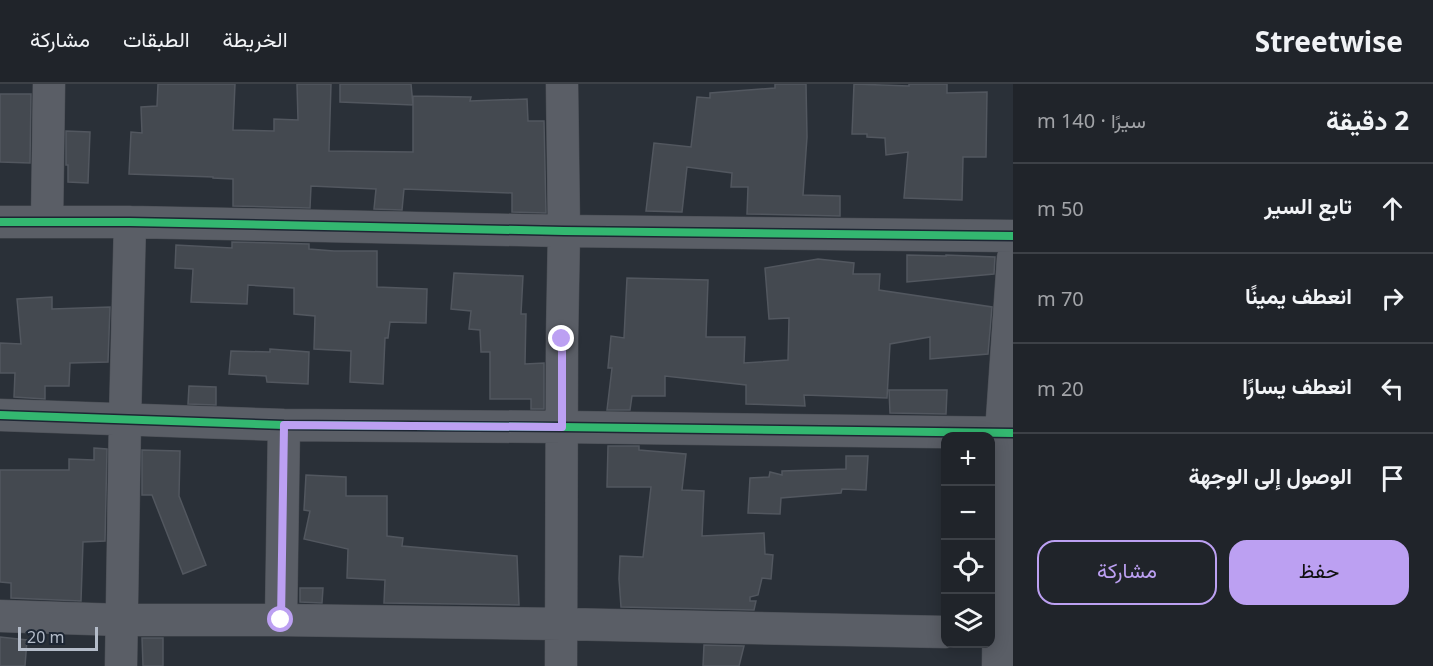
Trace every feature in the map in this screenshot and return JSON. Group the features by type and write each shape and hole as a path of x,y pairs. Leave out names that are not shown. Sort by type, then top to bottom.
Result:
{"street":[{"path":"47,222 49,84"},
{"path":"561,666 564,231 562,84"},
{"path":"0,222 1013,236"},
{"path":"121,666 130,222"},
{"path":"998,666 1013,258"},
{"path":"0,415 284,425 1007,433"},
{"path":"281,620 284,425"},
{"path":"0,616 122,620 562,624 941,632"}],"building":[{"path":"158,84 235,84 233,130 274,131 274,119 298,120 297,84 331,84 329,151 413,152 413,96 471,97 470,101 527,99 528,121 544,121 546,213 512,212 512,193 404,189 402,210 374,209 376,189 311,186 310,208 233,206 233,179 129,174 131,132 142,133 141,107 157,106"},
{"path":"340,84 411,84 413,105 340,102"},
{"path":"775,84 806,84 807,137 803,195 840,196 840,216 747,214 748,187 731,187 732,173 687,167 682,212 646,211 654,143 691,147 697,97 710,98 710,93 775,88"},
{"path":"854,84 909,86 909,84 947,84 947,93 987,92 986,157 963,157 962,200 904,198 908,152 886,155 885,138 867,137 867,134 852,134"},
{"path":"0,94 31,94 30,163 0,162"},
{"path":"66,131 90,132 88,183 68,182"},
{"path":"232,242 309,244 309,249 377,251 377,287 427,289 426,323 390,322 388,338 385,338 383,384 350,382 351,351 314,349 315,316 294,314 294,288 248,285 247,304 191,302 193,269 175,268 176,245 232,248"},
{"path":"907,255 995,257 994,274 907,282"},
{"path":"818,259 854,263 853,274 880,274 879,290 992,307 988,354 930,359 930,337 890,344 887,398 804,395 805,406 746,404 746,385 665,376 665,396 632,396 630,410 607,410 612,368 608,368 611,336 624,338 627,278 708,280 706,337 745,337 744,363 788,360 789,318 769,319 765,268"},
{"path":"454,273 523,276 521,314 526,314 525,364 544,363 544,409 531,409 531,399 490,399 490,352 481,352 480,330 469,329 471,311 451,309"},
{"path":"52,297 52,309 110,307 108,362 70,363 69,386 45,386 45,399 14,397 15,373 0,373 0,343 21,344 17,299"},
{"path":"270,349 309,352 308,384 267,382 266,376 229,374 231,351 270,352"},
{"path":"189,386 216,387 216,405 188,404"},
{"path":"889,390 947,390 946,414 890,413"},
{"path":"608,446 639,446 639,450 686,454 682,490 704,491 702,536 764,533 765,554 773,555 771,579 762,578 758,595 750,597 750,601 756,601 754,610 621,607 620,556 643,557 651,487 607,487"},
{"path":"94,448 107,449 105,541 83,542 81,601 11,598 11,583 0,582 0,470 69,470 69,459 94,460"},
{"path":"142,450 180,451 179,496 206,565 183,574 152,495 142,495"},
{"path":"846,456 868,456 866,490 842,489 841,493 781,498 780,514 748,513 750,478 769,477 770,472 782,475 782,471 846,469"},
{"path":"306,475 346,477 346,496 387,496 387,536 403,538 402,546 517,556 519,605 384,603 385,580 347,578 348,549 304,539 310,511 304,510"},
{"path":"300,588 323,588 322,603 300,602"},
{"path":"0,637 27,640 25,666 0,666"},
{"path":"142,638 163,638 163,666 143,666"},
{"path":"704,645 744,646 739,666 703,666"}],"cycle path":[{"path":"0,222 1013,236"},
{"path":"0,415 284,425 1013,433"}],"route":[{"path":"281,620 284,425 562,427 562,339"}]}
